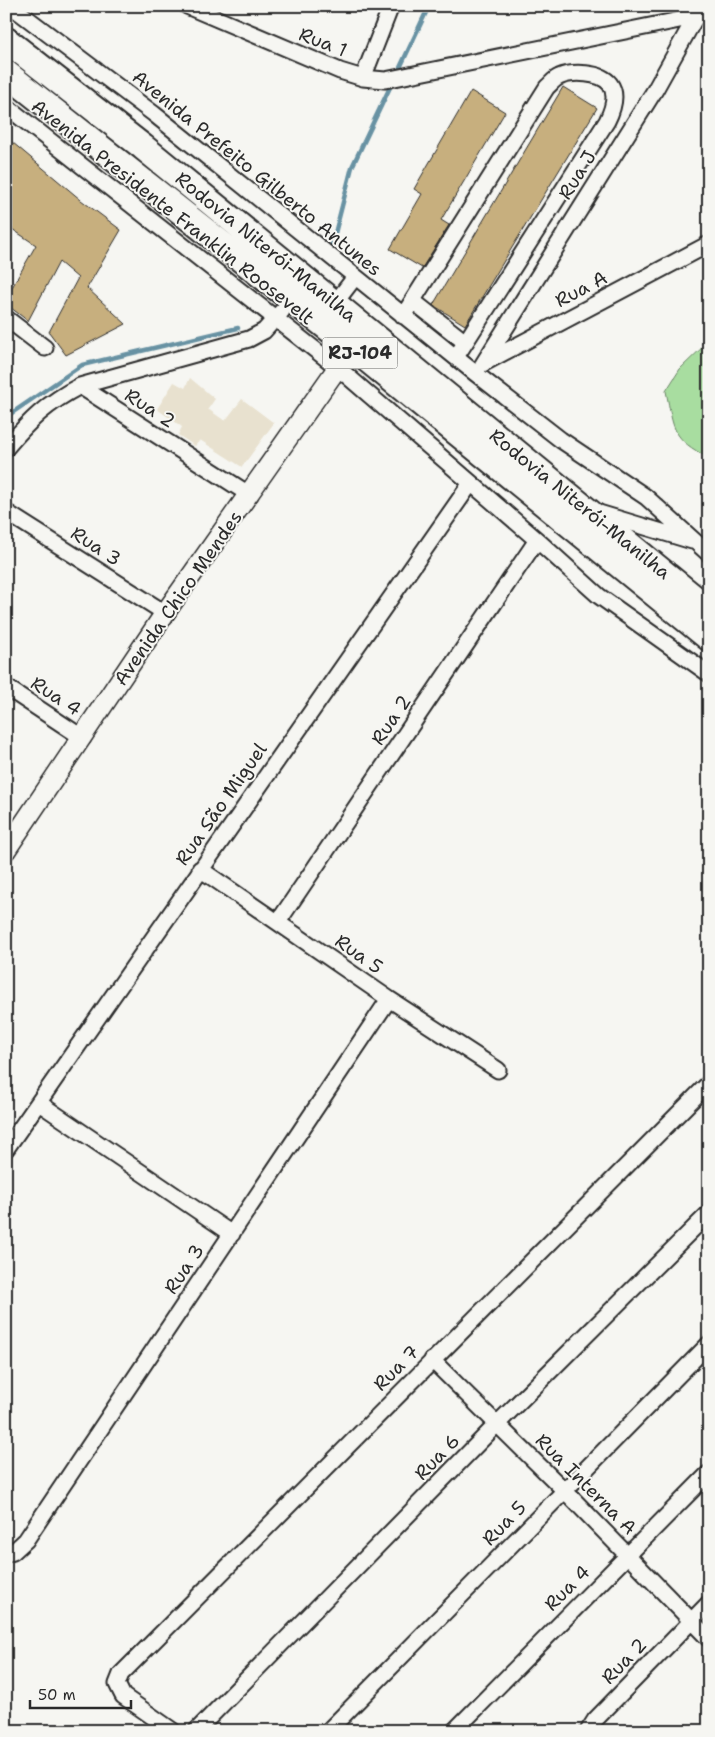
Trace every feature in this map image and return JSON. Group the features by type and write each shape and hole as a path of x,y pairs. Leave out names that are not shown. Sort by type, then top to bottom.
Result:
{"highway":[{"name":"Rodovia Niterói-Manilha","path":"6,40 143,147 709,610"},
{"name":"Rodovia Niterói-Manilha","path":"7,74 284,309 352,347 709,638"}],"street":[{"name":"Avenida Prefeito Gilberto Antunes","path":"12,6 154,114 403,316 456,357 479,369 560,440 646,497 709,554"},
{"name":"Rua 1","path":"187,6 290,51 368,79"},
{"path":"391,6 368,79 397,79 702,12"},
{"name":"Rua J","path":"479,369 702,12"},
{"path":"403,316 547,88 560,77 579,74 605,79 611,85 613,93 612,109 607,121 456,357"},
{"name":"Avenida Presidente Franklin Roosevelt","path":"6,106 284,309 337,367 471,482 599,596 709,674"},
{"name":"Rua A","path":"479,369 709,244"},
{"path":"334,303 355,277"},
{"path":"413,301 465,342"},
{"path":"6,448 31,418 56,398 80,386 249,340 264,331 284,309"},
{"path":"6,318 45,348"},
{"name":"Avenida Chico Mendes","path":"6,850 83,738 165,613 250,495 352,347"},
{"name":"Rua 2","path":"80,386 250,495"},
{"name":"Rua São Miguel","path":"6,1149 471,482"},
{"path":"588,510 696,542"},
{"name":"Rua 3","path":"6,512 165,613"},
{"name":"Rua 2","path":"278,922 537,540"},
{"name":"Rua 4","path":"6,687 83,738"},
{"name":"Rua 5","path":"200,869 390,999 498,1070"},
{"name":"Rua 3","path":"6,1554 13,1552 26,1540 390,999"},
{"name":"Rua 7","path":"173,1731 123,1696 117,1684 121,1674 709,1083"},
{"path":"39,1102 232,1234"},
{"name":"Rua 6","path":"196,1731 497,1424 709,1213"},
{"name":"Rua 5","path":"328,1731 709,1344"},
{"name":"Rua Interna A","path":"432,1360 628,1554 709,1639"},
{"name":"Rua 4","path":"454,1731 709,1473"},
{"path":"690,1621 709,1603"},
{"name":"Rua 2","path":"588,1731 595,1720 690,1621"}],"shaded area":[{"path":"190,378 215,399 208,409 225,421 242,399 274,423 242,467 200,440 195,446 178,435 182,427 157,409 174,382 185,388"}],"green space":[{"path":"709,341 709,458 687,445 676,432 666,391 680,369"}],"building":[{"path":"563,87 597,108 465,325 433,305"},
{"path":"471,91 505,112 441,220 449,225 422,268 390,249 422,194 414,189"},
{"path":"6,137 81,200 121,230 87,288 126,324 66,355 49,332 78,278 59,262 28,321 6,304 6,298 36,245 6,225"}],"waterway":[{"path":"397,74 429,6"},
{"path":"332,245 352,167 392,83"},
{"path":"6,417 82,365 238,328"}]}
